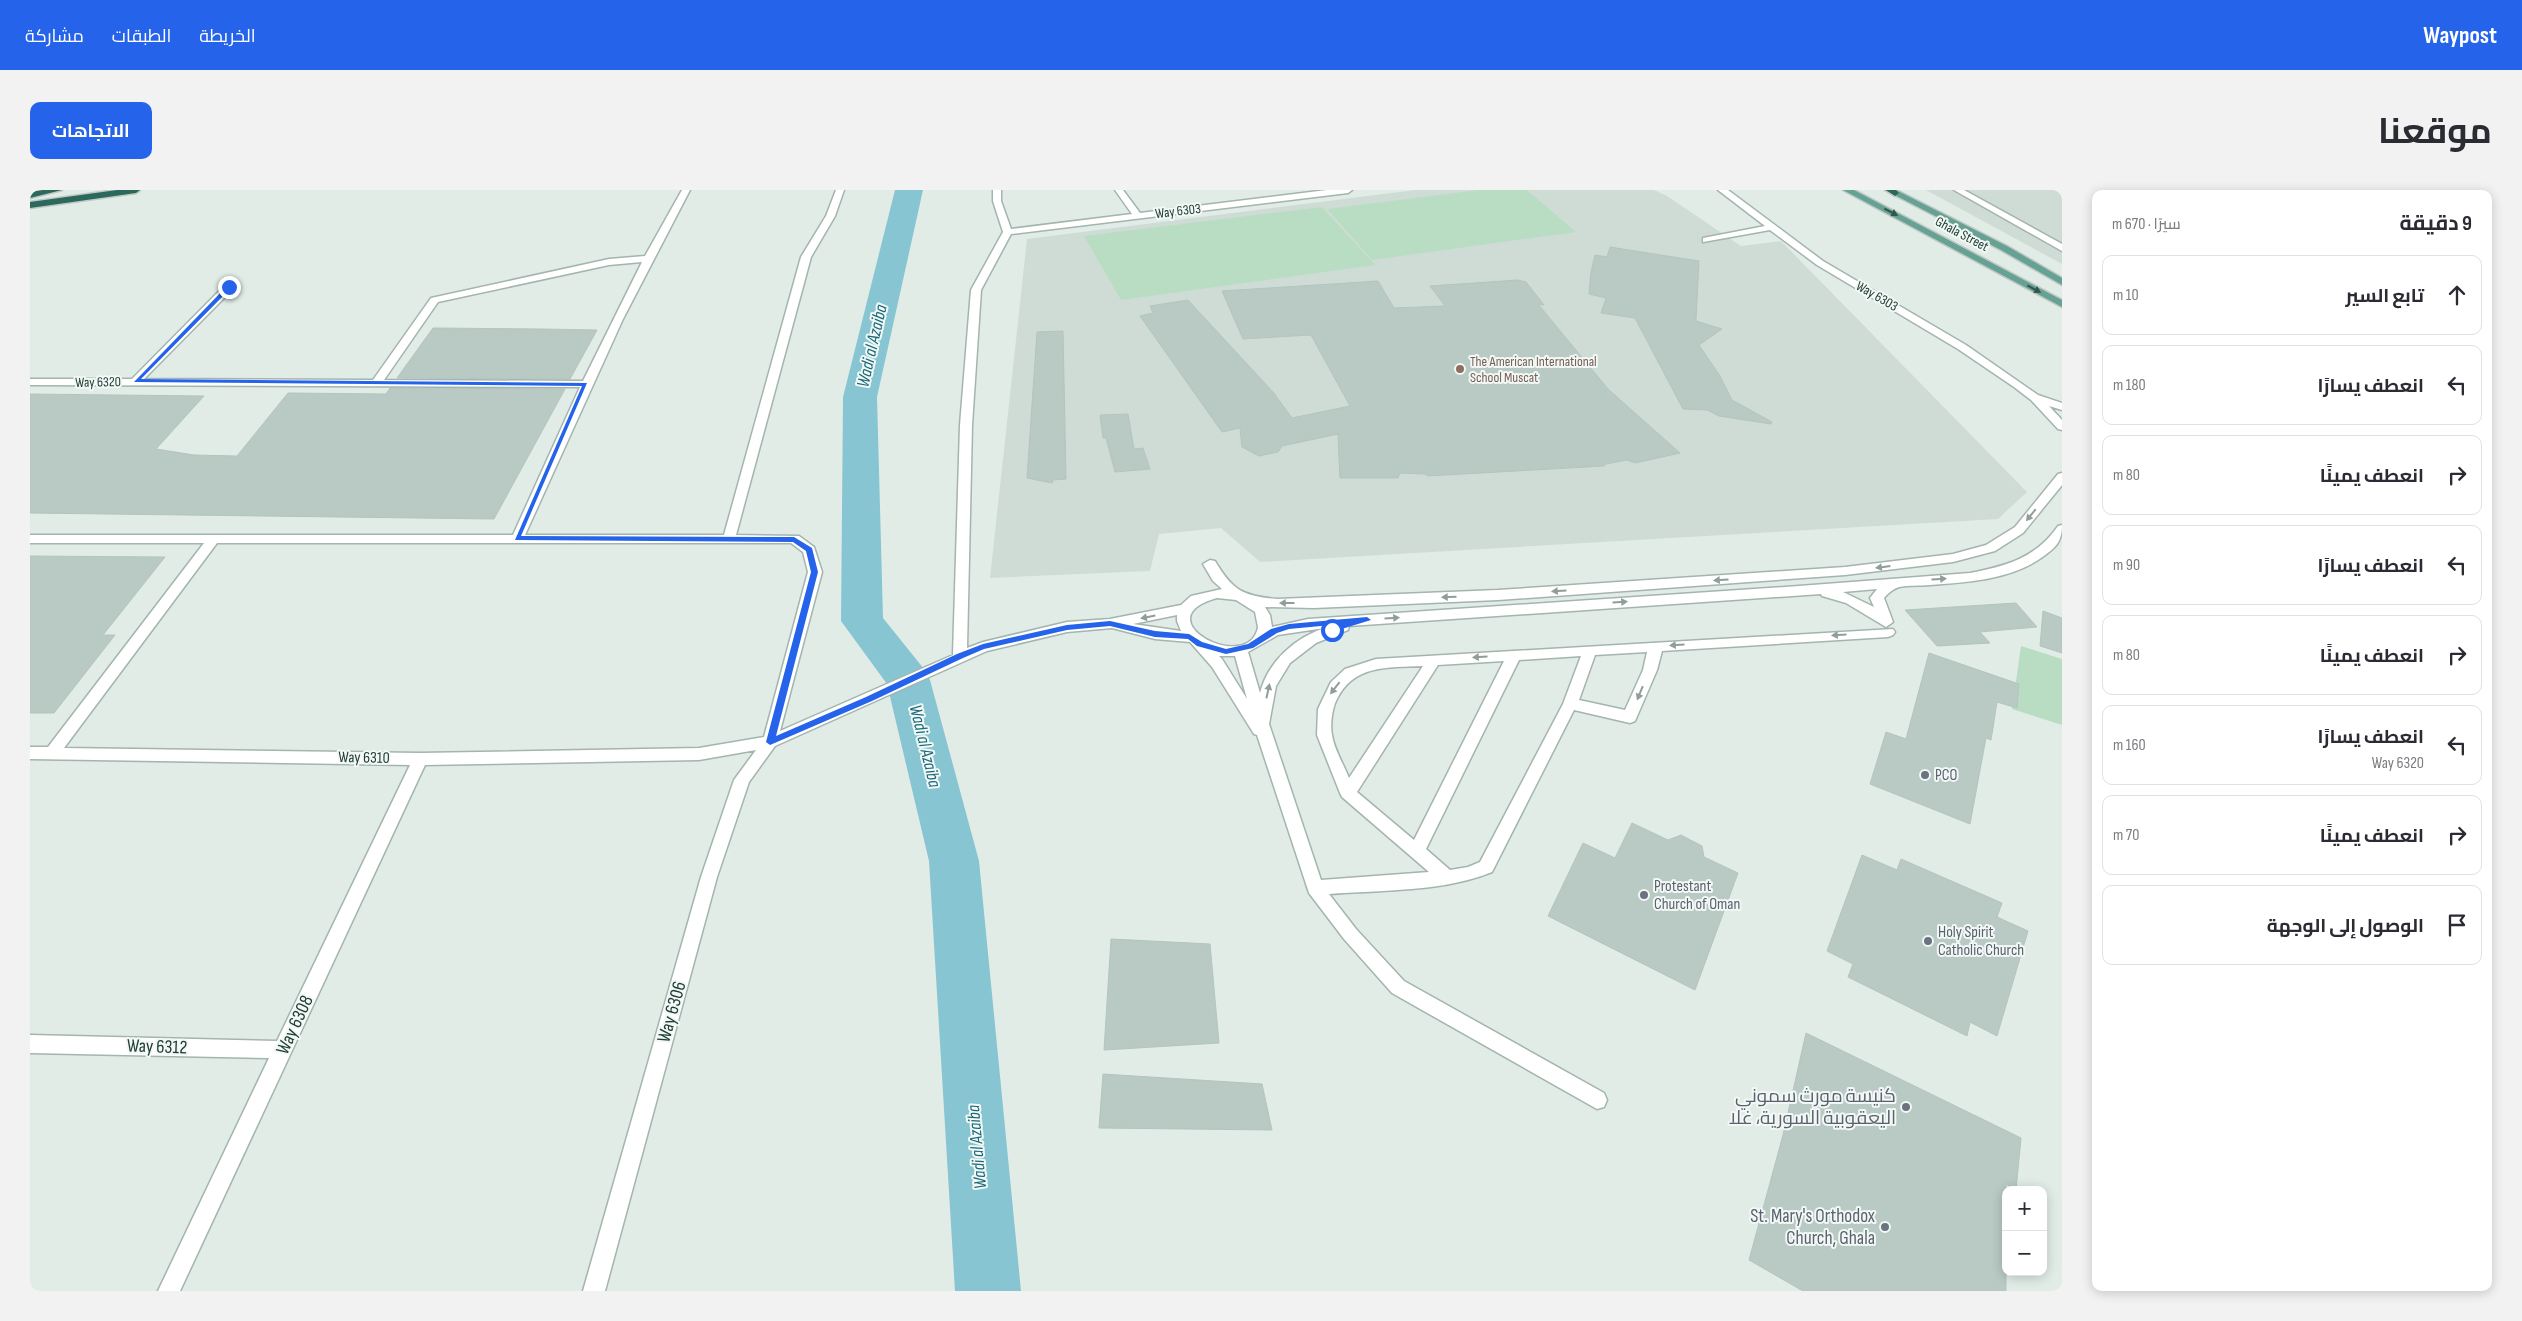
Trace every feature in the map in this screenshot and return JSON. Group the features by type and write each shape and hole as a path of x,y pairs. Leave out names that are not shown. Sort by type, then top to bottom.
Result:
{"highway":[{"path":"30,195 58,190"},
{"path":"30,205 136,190"}],"main road":[{"name":"Ghala Street","path":"1848,190 2050,297"},
{"name":"Ghala Street","path":"1891,191 2004,248 2062,282"}],"street":[{"path":"517,538 585,384 646,259 686,190"},
{"path":"729,539 806,257 825,229 836,208 840,190"},
{"path":"960,656 966,425 976,290 1008,232 997,201 997,190"},
{"path":"1119,190 1138,216"},
{"name":"Way 6303","path":"1008,232 1348,190"},
{"name":"Way 6303","path":"1722,190 1820,263 1962,347 2034,398 2062,427"},
{"path":"1958,190 2062,248"},
{"path":"1706,240 1774,227"},
{"path":"376,382 434,300 609,262 646,259"},
{"path":"136,381 229,287"},
{"path":"2050,297 2062,306"},
{"name":"Way 6320","path":"30,382 585,384"},
{"name":"Way 6303","path":"2034,398 2062,407"},
{"path":"1198,598 1217,593 1277,604 1498,595 1845,571 1953,558 1990,548 2018,530 2062,477"},
{"path":"1110,624 1155,634 1195,640 1226,651 1240,650 1274,631 1289,627 1970,577 1998,572 2029,560 2051,545 2062,529"},
{"path":"30,538 213,540 794,539 809,550 815,572 770,742"},
{"path":"52,753 213,540"},
{"path":"1110,624 1185,609 1208,587 1210,564 1218,578 1264,615 1264,632 1259,640"},
{"path":"1799,591 1834,594 1847,598 1886,622 1877,598 1883,590 1896,582"},
{"path":"1185,609 1182,618 1184,628 1217,663 1266,739"},
{"path":"1266,739 1265,703 1269,683 1277,668 1291,652 1312,638 1367,620"},
{"name":"Way 6310","path":"30,753 420,758 698,754 770,742 983,647 1067,627 1110,624"},
{"path":"1447,877 1348,793 1324,735 1323,722 1329,697 1336,686 1350,673 1376,664 1888,632"},
{"path":"1570,704 1630,717 1650,670 1656,646"},
{"path":"1240,650 1266,739 1315,888 1350,934 1398,987 1597,1100"},
{"path":"1315,888 1447,877 1469,874 1486,866 1570,704 1590,650"},
{"path":"1417,851 1514,655"},
{"path":"1348,793 1434,660"},
{"name":"Way 6306","path":"594,1291 709,877 742,780 770,742"},
{"name":"Way 6308","path":"169,1291 420,758"},
{"name":"Way 6312","path":"30,1044 283,1050"}],"shaded area":[{"name":"The American International School Muscat","path":"1415,190 1654,190 1667,196 1741,246 1781,241 2027,492 1998,519 1260,562 1221,528 1159,534 1150,571 990,578 1027,239"},
{"path":"1926,190 2062,190 2062,264"}],"green space":[{"path":"1479,190 1527,190 1576,232 1372,260 1327,209"},
{"path":"1322,207 1375,265 1121,300 1084,236"},
{"path":"2021,646 2062,659 2062,725 2012,709"}],"building":[{"path":"1610,247 1699,261 1696,321 1722,329 1699,345 1720,376 1732,400 1772,422 1771,424 1719,416 1707,410 1683,409 1635,318 1601,313 1606,298 1589,294 1595,255 1607,257"},
{"path":"1518,280 1526,282 1544,305 1538,304 1608,389 1680,453 1635,463 1627,460 1604,466 1428,476 1425,474 1400,473 1398,478 1340,478 1338,434 1282,446 1278,452 1259,456 1242,447 1240,428 1222,432 1140,316 1153,313 1150,306 1188,300 1273,392 1292,418 1350,406 1311,335 1243,339 1222,291 1378,281 1394,308 1445,306 1430,286"},
{"path":"433,328 597,330 570,379 397,378"},
{"path":"1063,331 1066,479 1053,480 1052,483 1027,478 1037,332"},
{"path":"390,388 565,389 494,519 30,513 30,394 204,396 156,449 194,455 237,456 288,393 386,394"},
{"path":"1128,414 1134,449 1143,448 1150,469 1115,472 1106,438 1103,438 1100,415"},
{"path":"30,556 165,557 103,635 115,635 54,713 30,713"},
{"path":"2016,603 2037,627 1980,632 1990,643 1937,646 1905,610"},
{"path":"2043,611 2062,618 2062,653 2040,646"},
{"path":"1929,653 2019,684 2017,708 1997,702 1991,740 1986,738 1970,824 1870,784 1886,732 1906,739"},
{"name":"Protestant Church of Oman","path":"1632,823 1668,840 1681,835 1702,846 1704,857 1738,873 1695,990 1548,916 1583,843 1615,858"},
{"name":"Holy Spirit Catholic Church","path":"1862,855 1897,870 1901,859 2002,903 1997,917 2028,931 1997,1036 1970,1022 1967,1036 1848,977 1853,964 1827,951"},
{"path":"1111,939 1210,944 1219,1043 1104,1050"},
{"path":"1806,1033 2021,1138 2016,1186 2006,1184 2006,1186 2002,1186 2002,1276 2006,1276 2006,1291 1803,1291 1749,1260 1783,1135"},
{"path":"1103,1074 1262,1084 1272,1130 1099,1128"}],"waterway":[{"name":"Wadi al Azaiba","path":"909,190 860,397 862,621 908,680 954,861 988,1291"}],"place":[{"name":"The American International School Muscat","path":"1460,369"},
{"name":"PCO","path":"1925,775"},
{"name":"Protestant Church of Oman","path":"1644,895"},
{"name":"Holy Spirit Catholic Church","path":"1928,941"},
{"name":"كنيسة مورث سموني اليعقوبية السورية، غلا","path":"1906,1107"},
{"name":"St. Mary's Orthodox Church, Ghala","path":"1885,1227"}],"route":[{"path":"229,287 136,381 585,384 517,538 794,539 809,550 815,572 770,742 797,732 983,647 1067,627 1110,624 1155,634 1189,636 1200,644 1212,649 1226,651 1240,650 1274,631 1289,627 1367,620 1332,630"}]}
